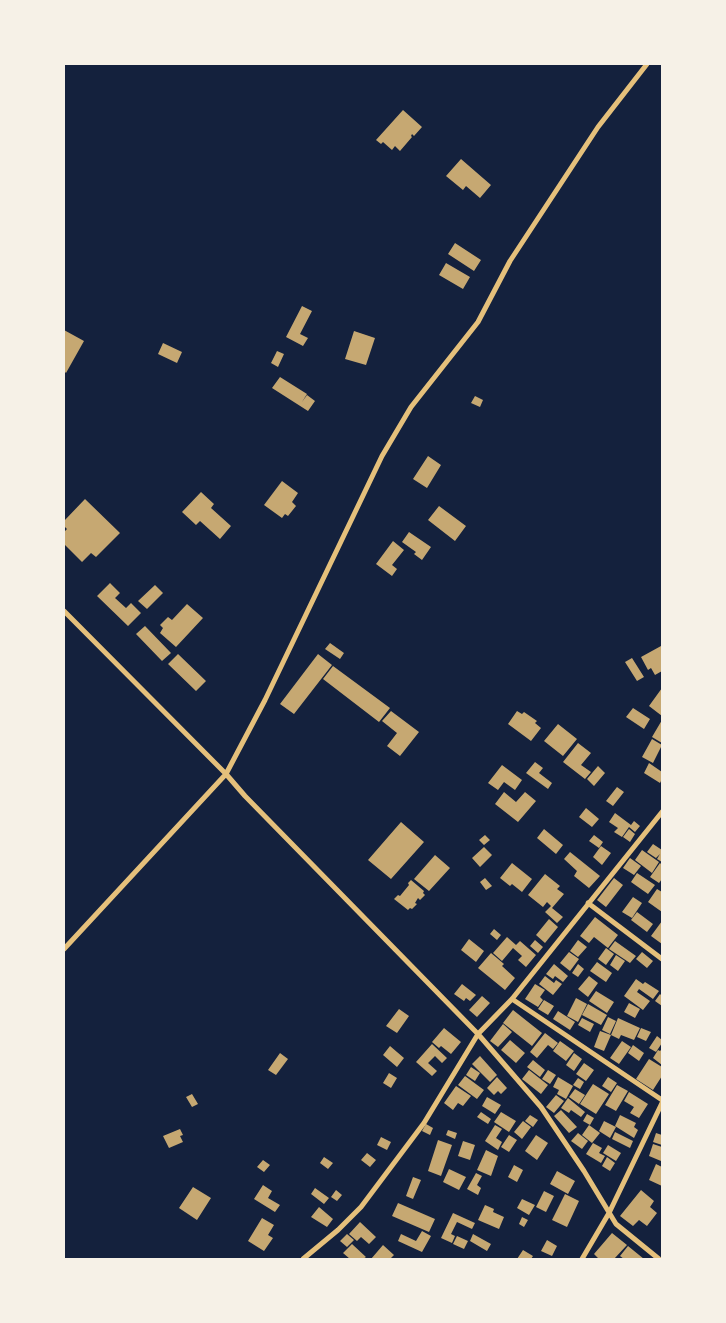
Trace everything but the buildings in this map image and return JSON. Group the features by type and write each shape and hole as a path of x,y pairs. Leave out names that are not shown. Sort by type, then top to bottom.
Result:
{"street":[{"path":"64,949 226,774 265,700 382,456 411,407 478,322 510,261 598,127 647,64"},
{"path":"64,611 226,774 245,796 478,1034 541,1107 584,1171 609,1213 623,1231 659,1259"},
{"path":"302,1259 338,1230 361,1207 424,1123 478,1034 512,1000 662,812"},
{"path":"588,903 662,959"},
{"path":"512,1000 662,1101 609,1213 582,1259"}]}
